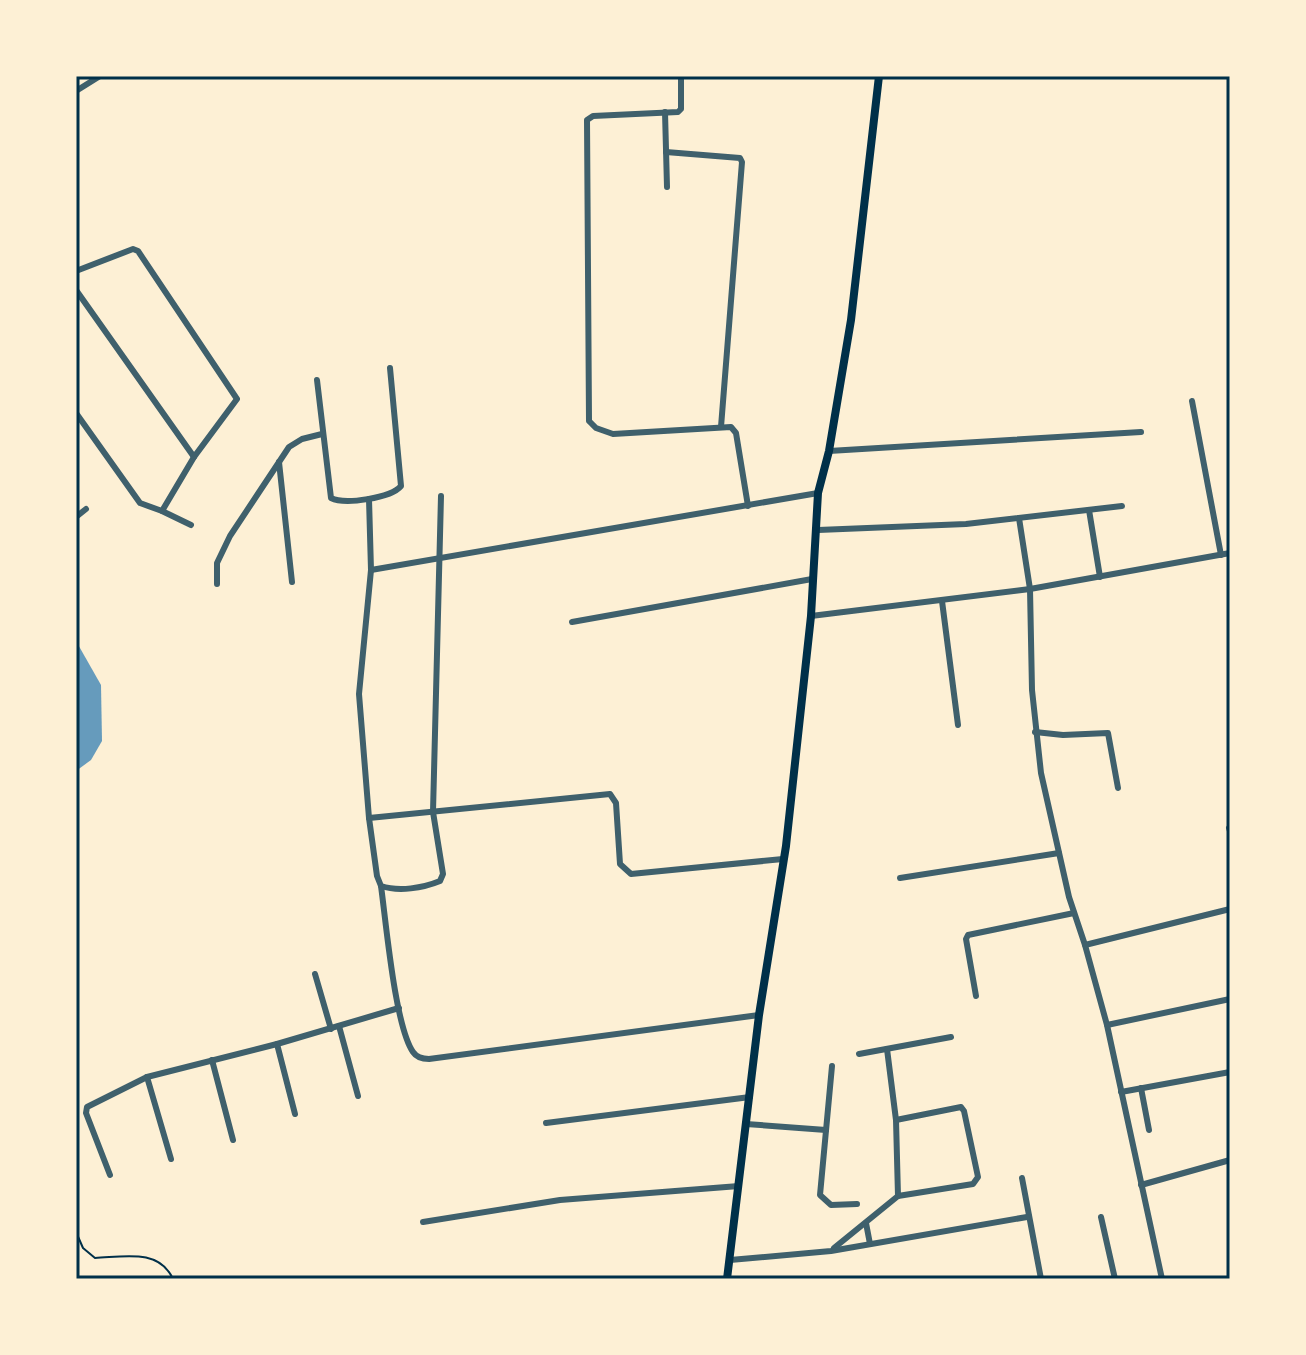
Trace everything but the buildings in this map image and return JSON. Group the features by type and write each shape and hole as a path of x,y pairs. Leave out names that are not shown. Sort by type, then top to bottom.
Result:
{"main road":[{"path":"727,1279 759,1015 783,859 811,616 818,493 829,451 851,320 879,76"}],"street":[{"path":"76,91 100,76"},
{"path":"681,76 681,109 674,113 593,116 587,120 589,421 596,428 613,434 731,427 736,433 748,506"},
{"path":"665,112 667,187"},
{"path":"666,152 740,158 742,162 721,427"},
{"path":"76,271 133,249 138,251 236,396 236,404 194,457 162,511"},
{"path":"76,290 194,457"},
{"path":"317,380 331,498 336,501 369,499 397,491 401,486 390,368"},
{"path":"1192,401 1221,555"},
{"path":"76,413 140,503 191,525"},
{"path":"829,451 1141,432"},
{"path":"217,584 217,563 230,536 289,447 302,439 322,434"},
{"path":"279,462 292,582"},
{"path":"371,570 818,493"},
{"path":"381,886 404,888 440,881 443,874 433,812 441,496"},
{"path":"369,499 371,570 359,694 369,818 399,1008 415,1055 429,1059 759,1015"},
{"path":"818,530 966,524 1122,506"},
{"path":"76,517 86,509"},
{"path":"1089,510 1100,577"},
{"path":"1019,518 1030,589 1035,732 1059,853 1107,1025 1162,1279"},
{"path":"811,616 1030,589 1230,553"},
{"path":"572,622 812,579"},
{"path":"942,601 958,725"},
{"path":"1035,732 1063,735 1108,733 1118,788"},
{"path":"369,818 610,794 616,803 620,864 631,874 783,859"},
{"path":"900,878 1059,853"},
{"path":"1085,945 1230,909"},
{"path":"976,996 966,939 968,935 1074,913"},
{"path":"315,974 331,1029"},
{"path":"1107,1025 1230,999"},
{"path":"110,1175 86,1109 147,1077 277,1044 399,1008"},
{"path":"339,1026 358,1096"},
{"path":"859,1054 951,1037"},
{"path":"277,1044 295,1114"},
{"path":"887,1049 896,1120 898,1196"},
{"path":"212,1060 233,1140"},
{"path":"832,1066 820,1195 831,1205 857,1204"},
{"path":"1121,1092 1230,1072"},
{"path":"147,1077 171,1159"},
{"path":"1141,1088 1149,1130"},
{"path":"546,1123 750,1097"},
{"path":"831,1251 898,1196 973,1184 978,1177 961,1107 896,1120"},
{"path":"746,1124 826,1130"},
{"path":"1141,1185 1230,1160"},
{"path":"1022,1178 1041,1279"},
{"path":"423,1222 560,1200 739,1186"},
{"path":"730,1260 831,1251 1027,1217"},
{"path":"1101,1217 1115,1279"},
{"path":"866,1223 870,1244"}],"path":[{"path":"76,1232 83,1248 95,1258 149,1256 161,1264 173,1279"}],"water":[{"path":"76,641 101,685 102,741 91,760 76,771"}]}
